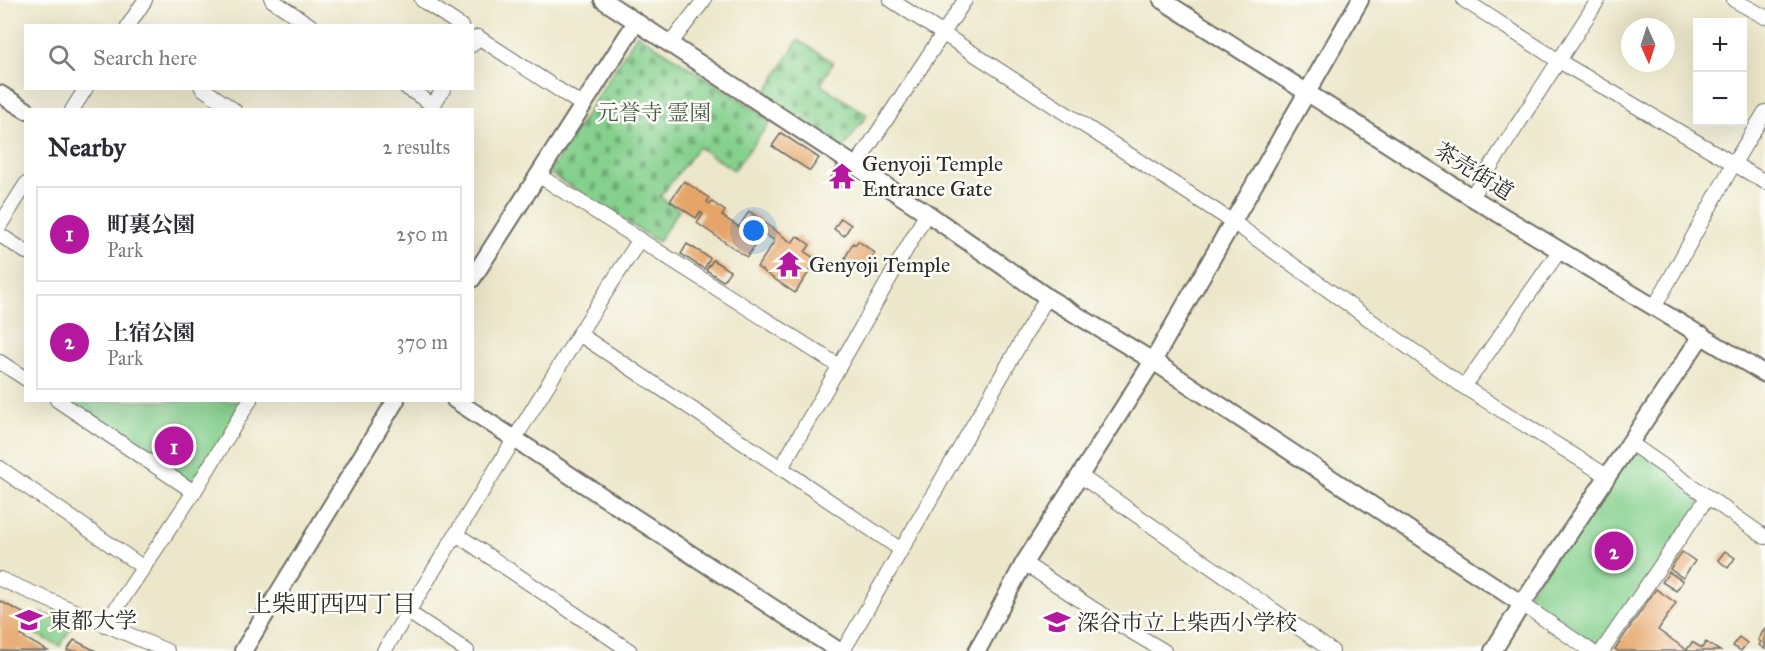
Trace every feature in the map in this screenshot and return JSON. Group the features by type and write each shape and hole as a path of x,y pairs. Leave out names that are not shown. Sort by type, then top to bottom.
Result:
{"street":[{"path":"129,24 145,0"},
{"path":"272,0 308,24"},
{"path":"422,0 458,24"},
{"path":"603,0 927,213 1047,297 1152,361 1591,651"},
{"path":"670,44 704,0"},
{"path":"891,0 1233,222 1464,387 1607,476"},
{"path":"855,167 965,0"},
{"name":"茶売街道","path":"1162,0 1471,197 1765,374"},
{"path":"977,651 1024,563 1152,361 1360,0"},
{"path":"1464,0 1559,61 1765,182"},
{"path":"1471,197 1598,0"},
{"path":"1734,0 1765,17"},
{"path":"474,276 636,22"},
{"path":"474,38 582,105"},
{"path":"73,108 85,90"},
{"path":"205,90 231,108"},
{"path":"410,90 431,107 443,90"},
{"path":"0,94 24,109"},
{"path":"1655,306 1734,163 1765,112"},
{"path":"538,175 839,366"},
{"path":"0,225 24,187"},
{"path":"781,468 927,213"},
{"path":"0,235 24,251"},
{"path":"384,651 639,239"},
{"path":"1464,387 1560,250"},
{"path":"458,402 841,651 1047,297"},
{"path":"579,334 900,549"},
{"path":"1493,651 1629,442 1702,335"},
{"path":"0,362 24,378"},
{"path":"60,402 194,492"},
{"path":"105,625 194,492 249,402"},
{"path":"243,651 395,402"},
{"path":"1629,442 1765,537"},
{"path":"0,468 144,568"},
{"path":"1079,475 1332,651"},
{"path":"1602,651 1707,498"},
{"path":"456,534 630,651"},
{"path":"1024,563 1095,610 1164,651"},
{"path":"0,579 167,651"},
{"path":"408,612 467,651"}],"green space":[{"name":"元誉寺 霊園","path":"637,34 772,120 734,170 698,147 660,197 679,210 658,242 549,173"},
{"name":"元誉寺 霊園","path":"798,40 833,62 821,85 867,115 843,149 763,97"},
{"path":"59,402 249,402 194,492"},
{"path":"1629,442 1707,498 1602,651 1522,604"},
{"path":"43,613 72,626 60,646 33,633"}],"building":[{"path":"781,133 819,158 810,171 772,146"},
{"name":"Genyoji Temple Entrance Gate","path":"839,164 854,174 844,188 830,179"},
{"path":"684,181 709,198 707,202 710,204 712,202 725,211 722,216 739,227 749,211 792,243 797,236 810,245 805,252 817,260 795,293 757,267 775,241 763,233 747,257 697,223 703,214 700,212 696,218 670,201"},
{"path":"841,218 851,225 844,236 834,229"},
{"path":"858,241 875,253 863,270 845,258 853,243 855,245"},
{"path":"687,244 710,258 704,269 681,254"},
{"path":"713,260 730,271 723,281 706,270"},
{"path":"1725,551 1735,558 1728,568 1718,560"},
{"path":"1682,552 1695,561 1683,578 1670,569"},
{"path":"1669,572 1683,581 1676,591 1662,582"},
{"path":"1656,589 1676,603 1658,630 1687,650 1692,642 1702,648 1706,642 1720,651 1618,651 1615,649"},
{"path":"0,601 31,617 21,636 48,651 0,651"},
{"path":"1765,628 1765,649 1759,645 1761,642 1758,640"},
{"path":"1739,637 1747,643 1741,651 1733,646"},
{"path":"74,640 96,651 67,651"}],"place":[{"name":"Genyoji Temple Entrance Gate","path":"842,176"},
{"name":"Genyoji Temple","path":"789,264"},
{"name":"町裏公園","path":"174,446"},
{"name":"上宿公園","path":"1614,551"},
{"name":"東都大学","path":"29,620"},
{"name":"深谷市立上柴西小学校","path":"1057,622"}],"district":[{"name":"上柴町西四丁目","path":"332,604"}]}
